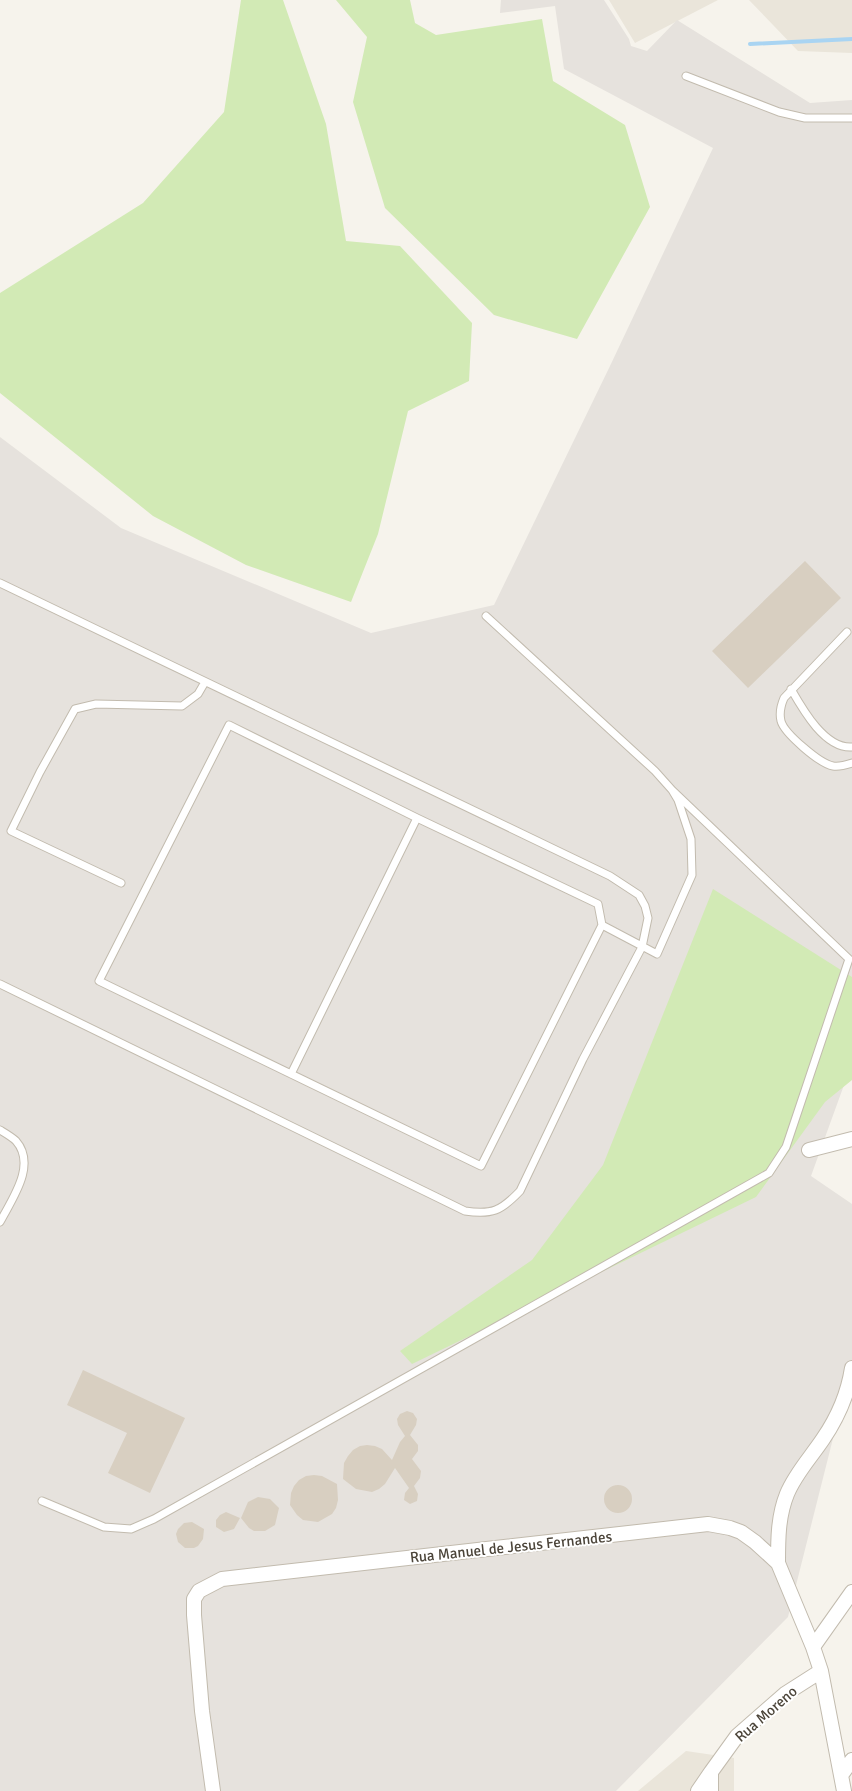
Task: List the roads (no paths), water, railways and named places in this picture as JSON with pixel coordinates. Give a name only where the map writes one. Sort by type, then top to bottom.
[{"type":"street","points":[[809,1150],[852,1139]]},
{"type":"street","points":[[778,1563],[778,1536],[787,1494],[798,1474],[834,1422],[844,1403],[852,1368]]},
{"type":"street","name":"Rua Manuel de Jesus Fernandes","points":[[213,1791],[202,1711],[194,1615],[194,1599],[199,1591],[222,1579],[708,1524],[741,1532],[778,1563],[821,1671],[844,1791]]},
{"type":"street","points":[[813,1647],[852,1592]]},
{"type":"street","name":"Rua Moreno","points":[[698,1791],[737,1736],[785,1694],[821,1671]]},
{"type":"street","points":[[842,1774],[852,1760]]},
{"type":"street","points":[[711,1772],[711,1791]]},
{"type":"lane","points":[[686,76],[779,112],[805,118],[852,118]]},
{"type":"lane","points":[[0,583],[610,876],[639,895],[646,906],[648,918],[642,947],[583,1059],[520,1191],[507,1204],[494,1211],[481,1213],[465,1210],[0,984]]},
{"type":"lane","points":[[42,1501],[104,1527],[131,1529],[154,1519],[769,1174],[786,1148],[849,959],[672,790],[655,771],[486,616]]},
{"type":"lane","points":[[847,632],[784,698],[781,706],[781,723],[786,731],[827,765],[833,767],[852,763]]},
{"type":"lane","points":[[121,883],[11,831],[40,772],[75,709],[96,704],[182,706],[198,694],[205,682]]},
{"type":"lane","points":[[791,689],[805,713],[834,744],[852,747]]},
{"type":"lane","points":[[229,726],[598,904],[602,925],[480,1166],[99,981],[229,726]]},
{"type":"lane","points":[[602,925],[658,954],[692,875],[691,839],[678,800],[672,790]]},
{"type":"lane","points":[[291,1074],[417,818]]},
{"type":"lane","points":[[0,1130],[15,1140],[22,1150],[24,1164],[21,1182],[0,1222]]},
{"type":"waterway","points":[[750,44],[852,39]]}]
